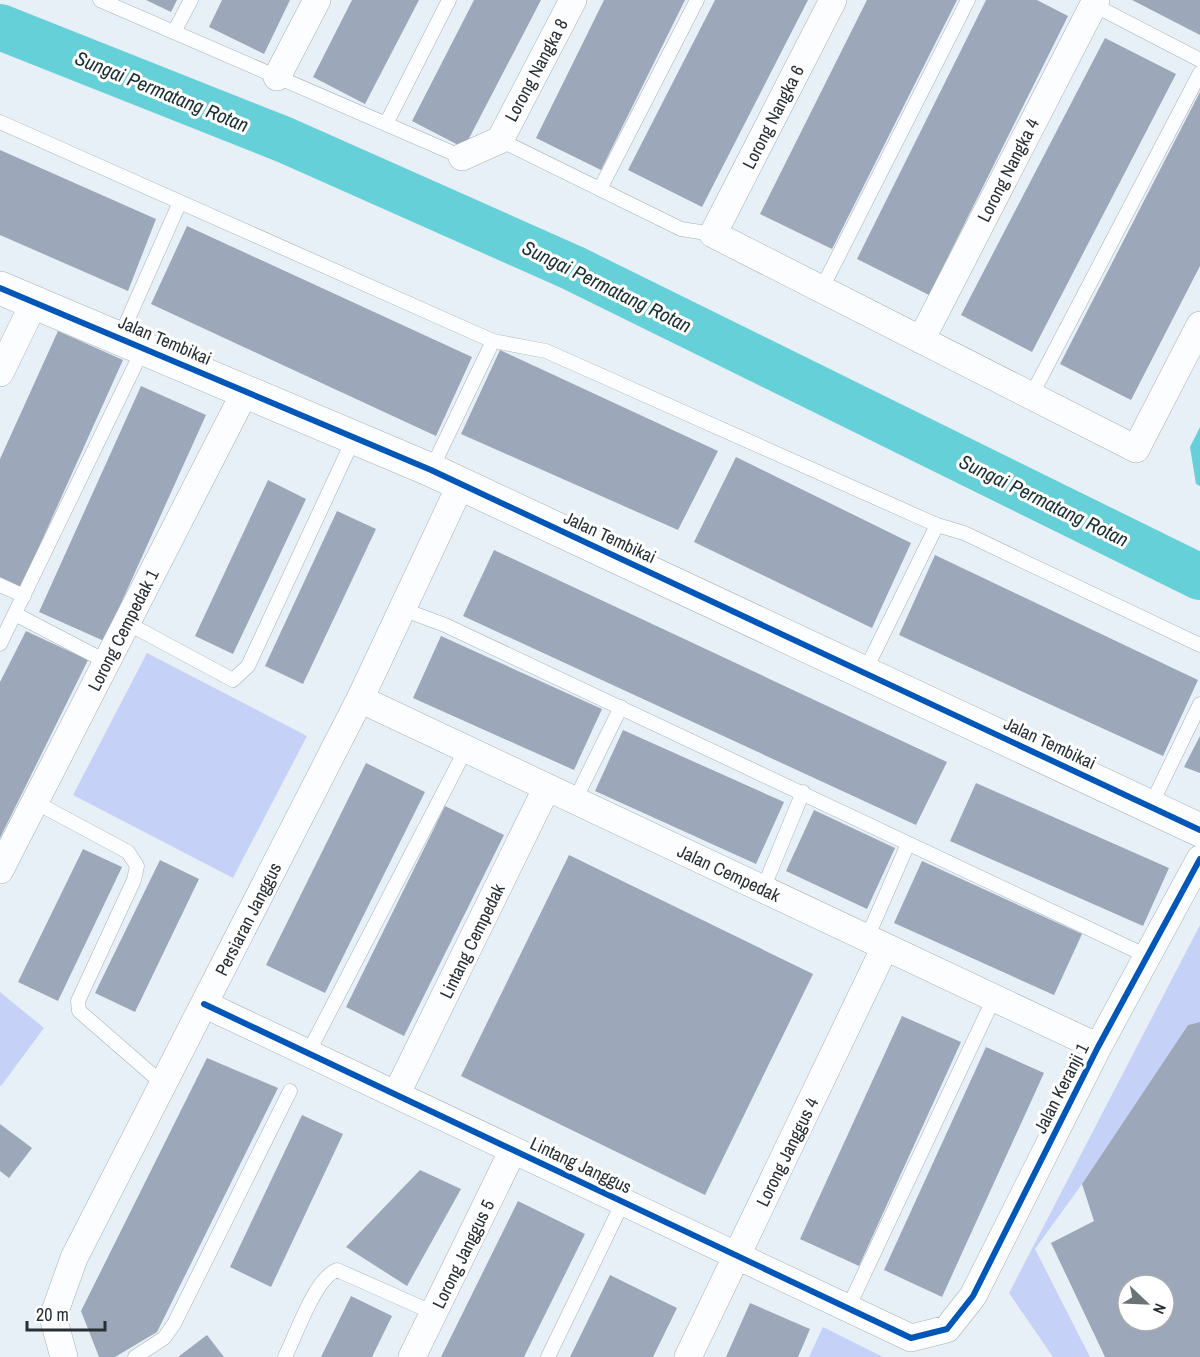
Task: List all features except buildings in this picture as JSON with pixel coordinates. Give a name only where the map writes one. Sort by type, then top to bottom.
[{"type":"street","points":[[277,77],[317,0]]},
{"type":"street","name":"Lorong Nangka 8","points":[[500,140],[573,0]]},
{"type":"street","name":"Lorong Nangka 6","points":[[713,234],[833,0]]},
{"type":"street","name":"Lorong Nangka 4","points":[[921,340],[1091,2]]},
{"type":"street","points":[[462,157],[500,140]]},
{"type":"street","points":[[713,234],[1136,449],[1200,325]]},
{"type":"street","name":"Jalan Tembikai","points":[[0,288],[431,470],[1200,830]]},
{"type":"street","points":[[0,373],[34,301]]},
{"type":"street","name":"Lorong Cempedak 1","points":[[0,870],[246,390]]},
{"type":"street","name":"Persiaran Janggus","points":[[64,1357],[53,1317],[74,1258],[360,699],[461,484]]},
{"type":"street","name":"Jalan Cempedak","points":[[360,699],[1098,1047]]},
{"type":"street","name":"Lintang Cempedak","points":[[396,1095],[547,787]]},
{"type":"street","name":"Jalan Keranji 1","points":[[947,1329],[973,1296],[1098,1047],[1200,859]]},
{"type":"street","name":"Lorong Janggus 4","points":[[688,1357],[737,1256],[876,942]]},
{"type":"street","name":"Lintang Janggus","points":[[204,1004],[911,1338],[947,1329]]},
{"type":"street","name":"Lorong Janggus 5","points":[[412,1357],[513,1150]]},
{"type":"lane","points":[[100,0],[462,157]]},
{"type":"lane","points":[[174,32],[190,0]]},
{"type":"lane","points":[[386,124],[449,0]]},
{"type":"lane","points":[[600,189],[697,0]]},
{"type":"lane","points":[[821,290],[968,0]]},
{"type":"lane","points":[[1091,2],[1200,60]]},
{"type":"lane","points":[[1031,396],[1200,73]]},
{"type":"lane","points":[[0,122],[493,341],[546,351],[937,525],[964,533],[1200,645]]},
{"type":"lane","points":[[500,140],[681,229],[713,234]]},
{"type":"lane","points":[[0,644],[24,596],[132,342],[180,202]]},
{"type":"lane","points":[[431,470],[493,341]]},
{"type":"lane","points":[[127,623],[233,680],[248,666],[355,436]]},
{"type":"lane","points":[[864,673],[937,525]]},
{"type":"lane","points":[[0,585],[24,596]]},
{"type":"lane","points":[[402,609],[445,625],[1147,956]]},
{"type":"lane","points":[[15,614],[107,662]]},
{"type":"lane","points":[[1150,807],[1200,704]]},
{"type":"lane","points":[[574,800],[621,707]]},
{"type":"lane","points":[[308,1053],[466,749]]},
{"type":"lane","points":[[763,888],[803,792]]},
{"type":"lane","points":[[35,802],[128,852],[137,866],[135,880],[78,1001],[79,1011],[164,1084]]},
{"type":"lane","points":[[876,942],[908,844]]},
{"type":"lane","points":[[848,1308],[994,998]]},
{"type":"lane","points":[[135,1357],[164,1338],[174,1324],[290,1091]]},
{"type":"lane","points":[[548,1357],[623,1202]]},
{"type":"lane","points":[[285,1357],[317,1289],[328,1274],[336,1270],[434,1313]]},
{"type":"shaded area","points":[[1200,427],[1200,486],[1196,484],[1190,447]]},
{"type":"shaded area","points":[[147,653],[307,736],[233,878],[73,795]]},
{"type":"shaded area","points":[[1200,925],[1200,1022],[1188,1025],[1082,1184],[1035,1249],[1090,1357],[1053,1357],[1009,1293]]},
{"type":"shaded area","points":[[0,992],[44,1028],[1,1086],[0,1085]]},
{"type":"shaded area","points":[[823,1327],[883,1357],[809,1357]]},
{"type":"waterway","name":"Sungai Permatang Rotan","points":[[0,27],[285,140],[573,268],[1200,577]]},
{"type":"cycle path","points":[[0,288],[431,470],[1200,830]]},
{"type":"cycle path","points":[[204,1004],[911,1338],[947,1329],[973,1296],[1098,1047],[1200,859]]}]
